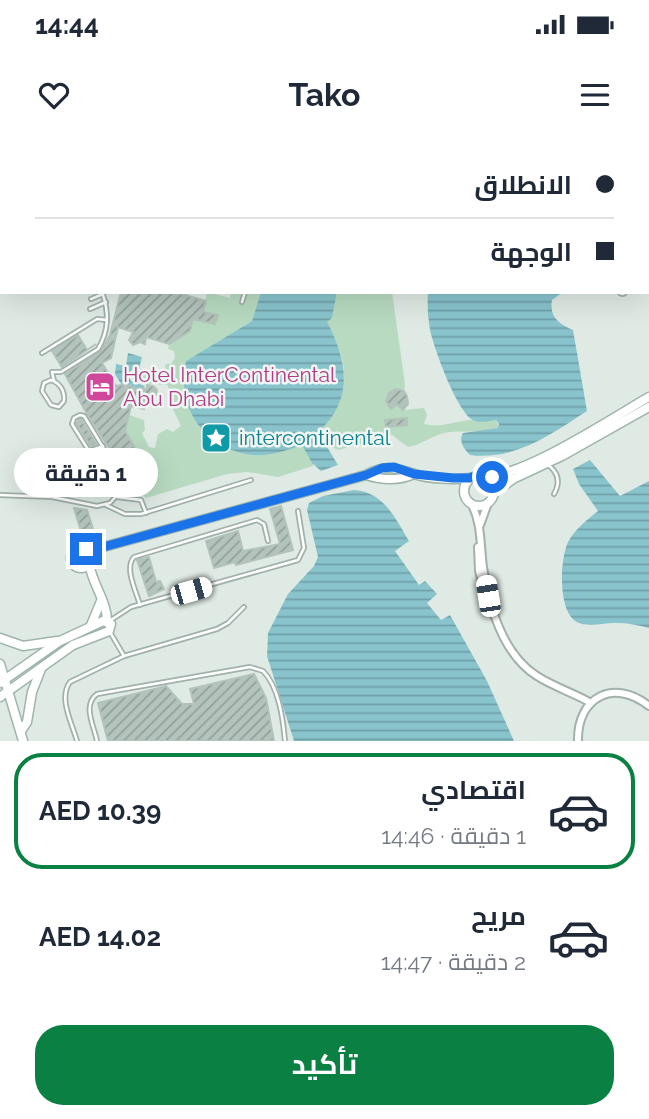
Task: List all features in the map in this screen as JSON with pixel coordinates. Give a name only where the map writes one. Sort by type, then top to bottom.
[{"type":"street","points":[[485,477],[505,475],[519,469],[649,397]]},
{"type":"street","points":[[479,527],[494,493],[513,479],[547,464],[649,407]]},
{"type":"street","points":[[94,583],[72,564],[71,554],[76,548],[107,546],[366,475],[470,478],[477,475],[491,481],[494,493]]},
{"type":"street","points":[[439,477],[464,492],[471,503],[479,527],[478,564],[488,596],[504,636],[523,665],[541,679],[591,703]]},
{"type":"street","points":[[464,492],[465,484],[470,478]]},
{"type":"street","points":[[471,503],[481,506],[488,503]]},
{"type":"street","points":[[78,568],[84,567],[107,546]]},
{"type":"street","points":[[86,549],[90,554],[94,583],[109,624]]},
{"type":"street","points":[[92,625],[102,601]]},
{"type":"street","points":[[2,681],[60,641],[92,625],[109,624]]},
{"type":"street","points":[[0,697],[4,691],[109,624]]},
{"type":"street","points":[[0,638],[23,646],[60,641]]},
{"type":"street","points":[[0,664],[4,691],[23,741]]},
{"type":"street","points":[[20,731],[27,722],[32,692],[41,669]]},
{"type":"street","points":[[578,741],[580,719],[591,703],[602,696],[621,693],[633,696],[649,706]]},
{"type":"lane","points":[[91,299],[101,294]]},
{"type":"lane","points":[[37,386],[51,405],[61,405],[64,395],[54,381],[52,372],[61,372],[98,349],[107,320],[103,294]]},
{"type":"lane","points":[[242,302],[244,294]]},
{"type":"lane","points":[[90,309],[106,302]]},
{"type":"lane","points":[[42,353],[97,319],[107,320]]},
{"type":"lane","points":[[42,391],[46,381],[54,381]]},
{"type":"lane","points":[[103,446],[89,451],[72,424],[74,418],[84,416],[103,446],[120,476],[120,489],[116,497],[106,505]]},
{"type":"lane","points":[[547,464],[557,476],[558,487],[554,494]]},
{"type":"lane","points":[[0,497],[52,497],[92,506],[106,505],[125,514],[146,513],[251,480]]},
{"type":"lane","points":[[116,497],[141,500],[145,504],[146,513]]},
{"type":"lane","points":[[124,656],[109,624],[123,611],[298,560],[304,548],[298,511]]},
{"type":"lane","points":[[140,605],[129,565],[134,557],[257,520],[264,524],[268,541]]},
{"type":"lane","points":[[77,741],[65,699],[68,685],[124,656],[211,632],[228,623],[244,607]]},
{"type":"lane","points":[[97,741],[89,708],[90,701],[97,694],[250,667],[263,671],[271,682],[281,715],[285,741]]},
{"type":"green space","points":[[207,294],[230,298],[231,294],[260,294],[252,321],[186,361],[344,383],[344,366],[340,351],[326,322],[332,318],[337,294],[392,294],[405,384],[404,391],[396,389],[387,395],[386,401],[391,409],[397,404],[403,410],[424,408],[427,415],[424,424],[430,425],[496,420],[499,427],[486,431],[444,433],[408,447],[392,435],[339,450],[326,445],[314,456],[313,466],[278,477],[248,472],[227,474],[146,498],[135,490],[128,477],[147,482],[152,462],[141,459],[125,431],[129,415],[144,420],[145,430],[142,433],[149,447],[155,448],[158,434],[167,429],[173,432],[181,426],[172,407],[168,385],[139,383],[141,373],[163,377],[166,364],[171,364],[175,358],[174,351],[168,349],[169,344],[193,319],[215,324],[217,315],[203,312]]},
{"type":"water","points":[[260,294],[337,294],[332,318],[327,322],[340,351],[344,380],[338,407],[318,432],[338,465],[321,471],[312,463],[302,445],[266,455],[237,452],[208,436],[198,424],[185,395],[186,361],[252,321]]},
{"type":"water","points":[[428,294],[560,294],[552,300],[552,311],[559,322],[573,330],[587,411],[546,437],[517,450],[486,456],[470,455],[461,442],[463,433],[498,428],[499,424],[496,420],[475,421],[461,407],[442,365],[430,330]]},
{"type":"water","points":[[128,353],[142,357],[139,369],[133,368],[128,375],[131,381],[145,386],[141,392],[135,387],[123,387],[115,374],[116,364],[126,366]]},
{"type":"water","points":[[590,460],[620,496],[649,481],[649,628],[621,623],[578,623],[565,605],[562,571],[565,550],[578,528],[598,511],[579,484],[573,469]]},
{"type":"water","points":[[354,490],[381,501],[399,524],[409,541],[395,551],[419,585],[425,581],[437,594],[427,603],[441,620],[450,615],[487,681],[514,741],[294,741],[267,656],[268,633],[288,594],[314,566],[318,557],[307,510],[309,503],[323,496]]},
{"type":"building","name":"Hotel InterContinental Abu Dhabi","points":[[120,294],[182,294],[206,301],[203,312],[218,315],[215,324],[193,319],[190,331],[169,344],[146,337],[145,344],[140,342],[133,345],[129,340],[133,332],[118,327],[111,358],[102,363],[116,386],[131,385],[132,389],[135,387],[136,390],[147,389],[147,385],[157,390],[156,395],[145,402],[144,409],[131,406],[125,431],[141,459],[152,462],[147,482],[128,477],[87,414],[65,374],[101,351],[110,335]]},
{"type":"building","points":[[78,335],[87,350],[96,344],[62,367],[52,351]]},
{"type":"building","points":[[396,389],[404,391],[407,396],[408,404],[403,410],[397,404],[391,409],[386,401],[389,393]]},
{"type":"building","points":[[407,418],[407,425],[386,427],[385,420]]},
{"type":"building","points":[[80,419],[96,444],[91,446],[76,423]]},
{"type":"building","points":[[98,459],[113,486],[100,494],[96,487],[102,483],[91,463]]},
{"type":"building","points":[[281,506],[293,550],[214,568],[206,541],[238,531],[243,551],[280,544],[270,509]]},
{"type":"building","points":[[74,508],[87,510],[95,535],[83,538]]},
{"type":"building","points":[[149,557],[156,582],[160,581],[164,589],[149,596],[137,560]]},
{"type":"building","points":[[254,674],[266,698],[274,741],[108,741],[98,703],[166,686],[182,704],[194,704],[190,689]]},
{"type":"place","name":"Hotel InterContinental Abu Dhabi","points":[[100,387]]},
{"type":"place","name":"intercontinental","points":[[216,438]]},
{"type":"route","points":[[86,549],[107,546],[366,475],[382,468],[394,467],[414,474],[464,479],[477,475],[492,477]]}]
